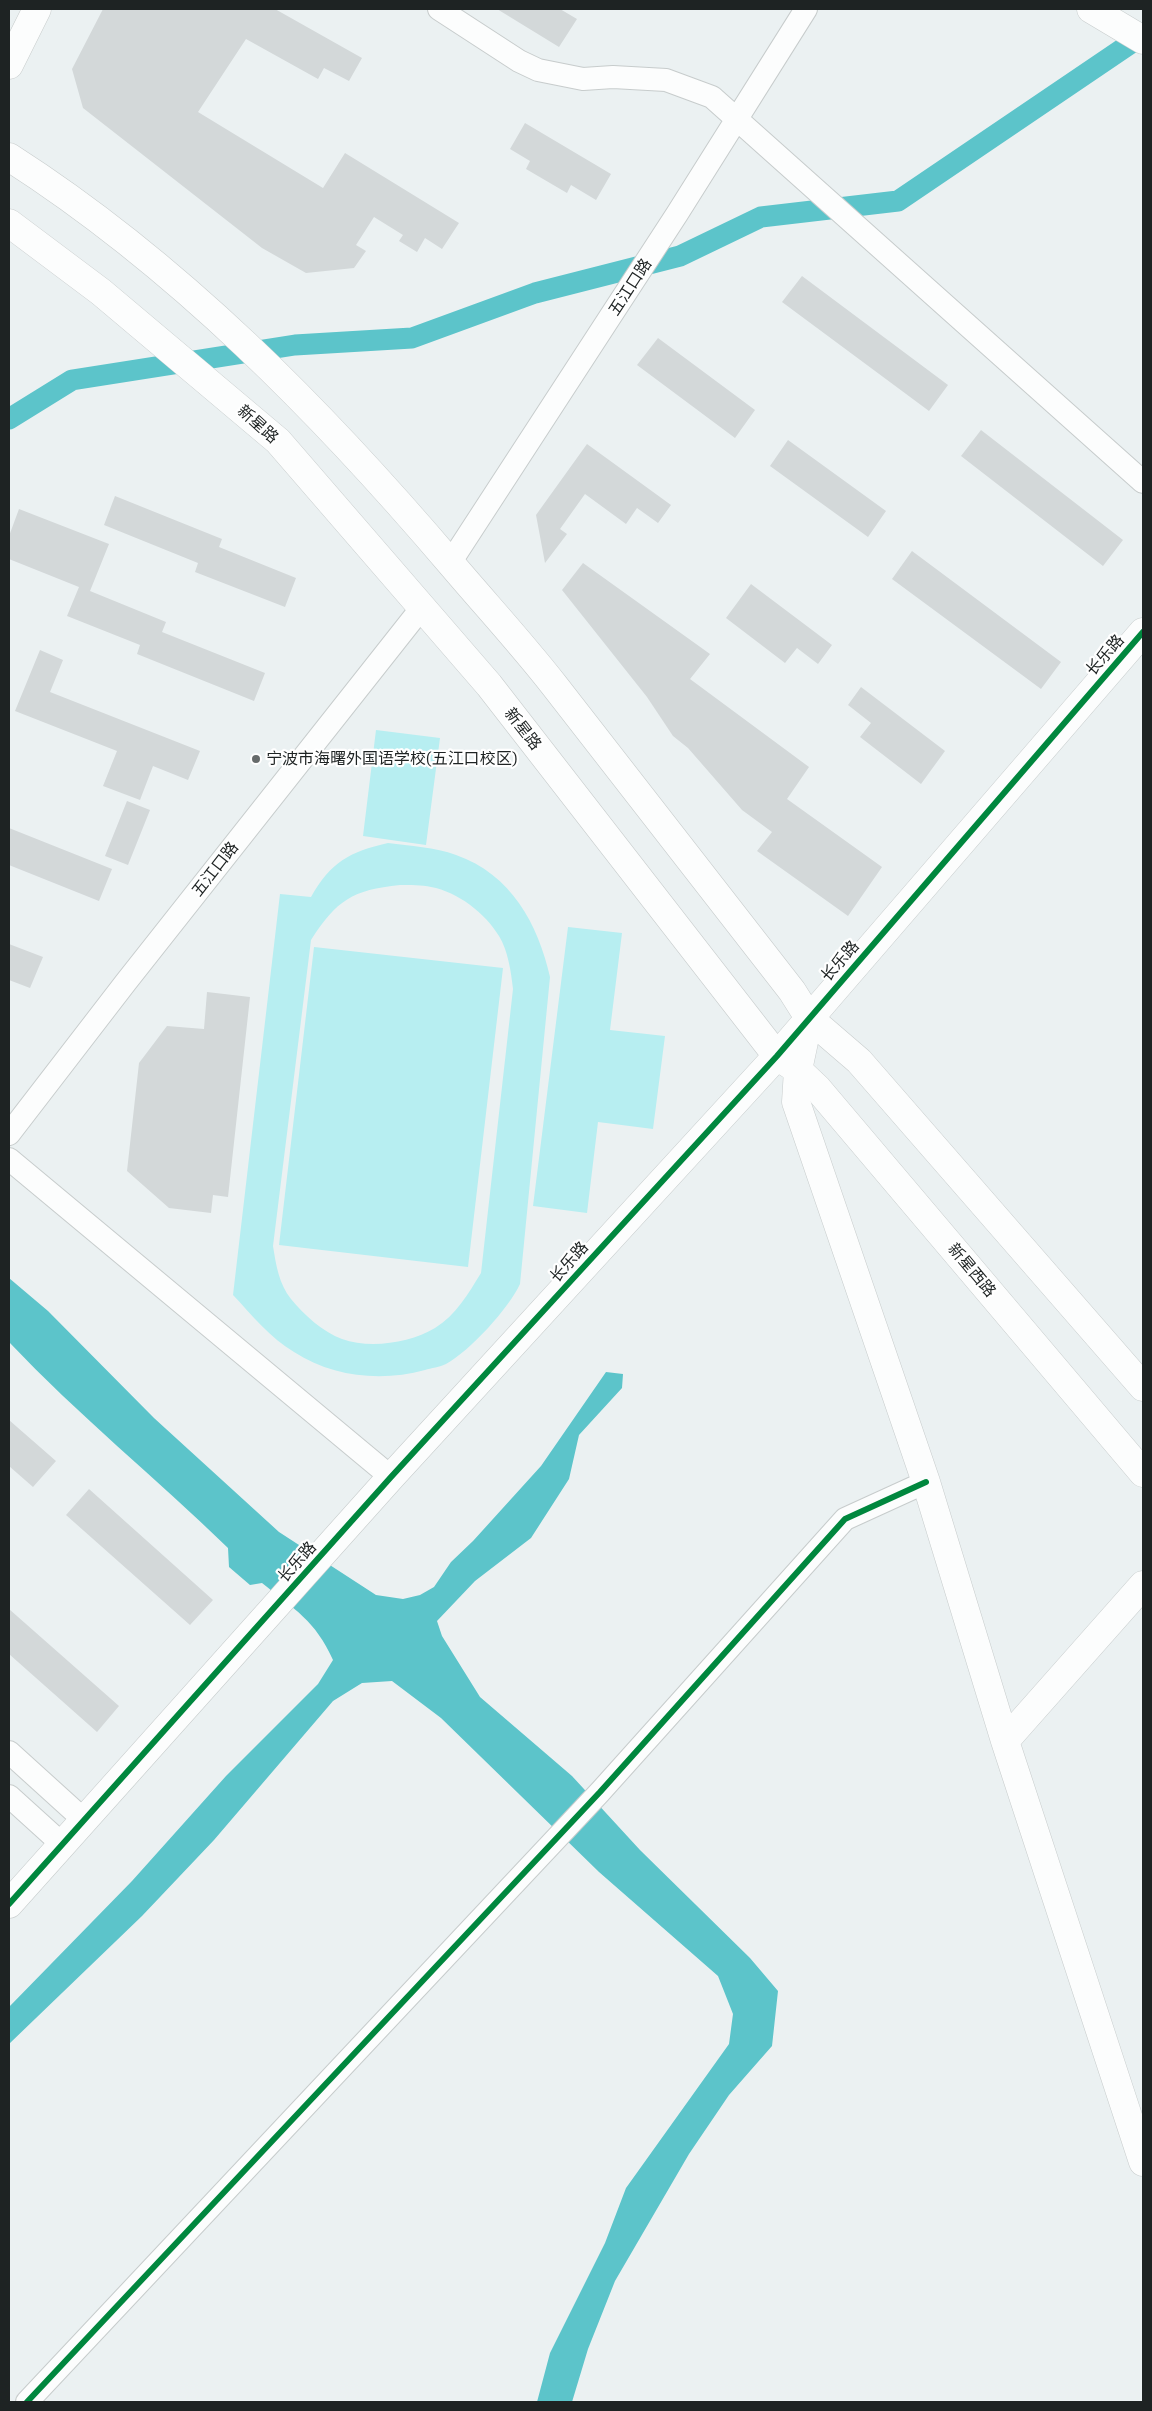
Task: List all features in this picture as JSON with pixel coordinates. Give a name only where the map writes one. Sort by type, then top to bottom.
[{"type":"main road","points":[[9,65],[37,9]]},
{"type":"main road","points":[[1096,11],[1143,40]]},
{"type":"main road","points":[[9,157],[65,193],[214,315],[292,389],[421,527],[553,684],[792,991],[810,1018],[859,1061],[1143,1387]]},
{"type":"main road","name":"新星路","points":[[9,223],[101,292],[278,441],[423,606],[489,685],[788,1063]]},
{"type":"main road","name":"长乐路","points":[[9,1904],[391,1477],[788,1063],[810,1018],[1143,632]]},
{"type":"main road","points":[[788,1063],[796,1102],[926,1482],[1005,1741],[1143,2162]]},
{"type":"main road","name":"新星西路","points":[[788,1063],[818,1089],[1143,1473]]},
{"type":"main road","points":[[1005,1741],[1143,1585]]},
{"type":"street","points":[[438,9],[520,61],[538,70],[583,79],[613,77],[666,80],[712,97],[1143,482]]},
{"type":"street","name":"五江口路","points":[[450,563],[677,214],[735,119],[806,9]]},
{"type":"street","name":"五江口路","points":[[9,1134],[126,982],[423,606]]},
{"type":"street","points":[[9,1159],[391,1477]]},
{"type":"street","points":[[27,2402],[600,1792],[845,1519],[926,1482]]},
{"type":"street","points":[[9,1752],[84,1820]]},
{"type":"street","points":[[9,1796],[62,1844]]},
{"type":"shaded area","points":[[376,730],[440,738],[426,845],[363,836]]},
{"type":"shaded area","points":[[388,843],[440,850],[475,864],[492,875],[507,888],[529,920],[545,957],[550,977],[520,1284],[507,1305],[488,1328],[456,1358],[438,1367],[391,1376],[358,1375],[341,1372],[309,1360],[285,1346],[269,1333],[233,1295],[280,894],[311,897],[326,875],[342,860],[374,846]],"holes":[[[400,885],[424,886],[441,890],[461,899],[486,919],[499,936],[505,948],[513,989],[481,1273],[455,1310],[435,1328],[402,1341],[365,1344],[335,1336],[314,1322],[296,1305],[281,1281],[273,1246],[311,940],[329,915],[347,899],[370,890]]]},
{"type":"shaded area","points":[[568,927],[622,933],[610,1030],[665,1036],[653,1129],[598,1122],[587,1213],[533,1206]]},
{"type":"shaded area","points":[[314,947],[503,968],[468,1267],[279,1245]]},
{"type":"water","points":[[9,1278],[48,1311],[154,1418],[279,1532],[376,1595],[403,1599],[420,1595],[434,1587],[451,1562],[473,1541],[541,1466],[606,1372],[623,1374],[622,1388],[579,1435],[569,1479],[531,1538],[475,1581],[437,1621],[442,1636],[480,1697],[572,1776],[640,1850],[750,1958],[778,1991],[772,2046],[729,2095],[689,2154],[615,2281],[588,2349],[572,2402],[537,2402],[550,2353],[605,2243],[626,2188],[729,2044],[733,2014],[718,1976],[599,1872],[441,1718],[392,1681],[362,1683],[333,1701],[214,1840],[142,1916],[9,2044],[9,2007],[132,1881],[226,1776],[318,1684],[333,1660],[319,1635],[303,1617],[262,1583],[250,1585],[229,1567],[228,1548],[62,1395],[9,1342]]},
{"type":"building","points":[[103,9],[275,9],[362,58],[349,81],[324,68],[318,79],[246,39],[198,112],[323,188],[345,153],[459,223],[442,249],[425,238],[417,252],[399,241],[403,235],[374,217],[356,245],[366,251],[354,268],[306,273],[262,248],[83,108],[72,69]]},
{"type":"building","points":[[497,9],[560,9],[577,19],[559,47]]},
{"type":"building","points":[[525,123],[611,174],[596,200],[571,185],[567,193],[526,169],[530,161],[510,149]]},
{"type":"building","points":[[802,276],[948,385],[929,411],[782,302]]},
{"type":"building","points":[[658,338],[755,410],[735,438],[637,365]]},
{"type":"building","points":[[981,430],[1123,540],[1103,566],[961,456]]},
{"type":"building","points":[[788,440],[886,511],[868,537],[770,466]]},
{"type":"building","points":[[587,444],[671,505],[658,523],[637,508],[626,524],[585,494],[560,529],[567,534],[545,563],[536,515]]},
{"type":"building","points":[[115,496],[222,539],[219,547],[296,578],[285,607],[195,572],[198,563],[104,525]]},
{"type":"building","points":[[19,509],[109,544],[90,591],[166,622],[162,632],[265,673],[254,701],[137,654],[140,645],[67,616],[79,587],[9,559],[9,536]]},
{"type":"building","points":[[912,551],[1061,662],[1041,689],[892,579]]},
{"type":"building","points":[[583,563],[710,654],[690,679],[809,767],[787,799],[882,867],[848,916],[757,851],[772,832],[742,810],[688,748],[673,736],[647,697],[562,590]]},
{"type":"building","points":[[751,584],[832,645],[818,664],[797,648],[785,663],[726,618]]},
{"type":"building","points":[[40,650],[63,660],[50,692],[200,751],[188,780],[153,766],[140,800],[103,786],[117,751],[15,711]]},
{"type":"building","points":[[861,687],[945,751],[921,784],[860,737],[871,723],[848,705]]},
{"type":"building","points":[[127,801],[150,810],[128,865],[105,856]]},
{"type":"building","points":[[9,828],[112,869],[99,901],[9,865]]},
{"type":"building","points":[[9,944],[43,957],[30,988],[9,980]]},
{"type":"building","points":[[207,992],[250,997],[228,1197],[213,1195],[211,1213],[169,1208],[127,1171],[139,1063],[167,1026],[204,1029]]},
{"type":"building","points":[[9,1420],[56,1461],[33,1487],[9,1466]]},
{"type":"building","points":[[89,1489],[213,1600],[190,1625],[66,1515]]},
{"type":"building","points":[[9,1609],[119,1706],[97,1732],[9,1654]]},
{"type":"waterway","points":[[9,419],[72,380],[295,345],[412,338],[535,293],[680,256],[761,217],[898,201],[1143,35]]},
{"type":"cycle path","points":[[9,1904],[391,1477],[777,1056],[1143,632]]},
{"type":"cycle path","points":[[27,2402],[600,1792],[845,1519],[926,1482]]},
{"type":"place","name":"宁波市海曙外国语学校(五江口校区)","points":[[256,759]]}]
